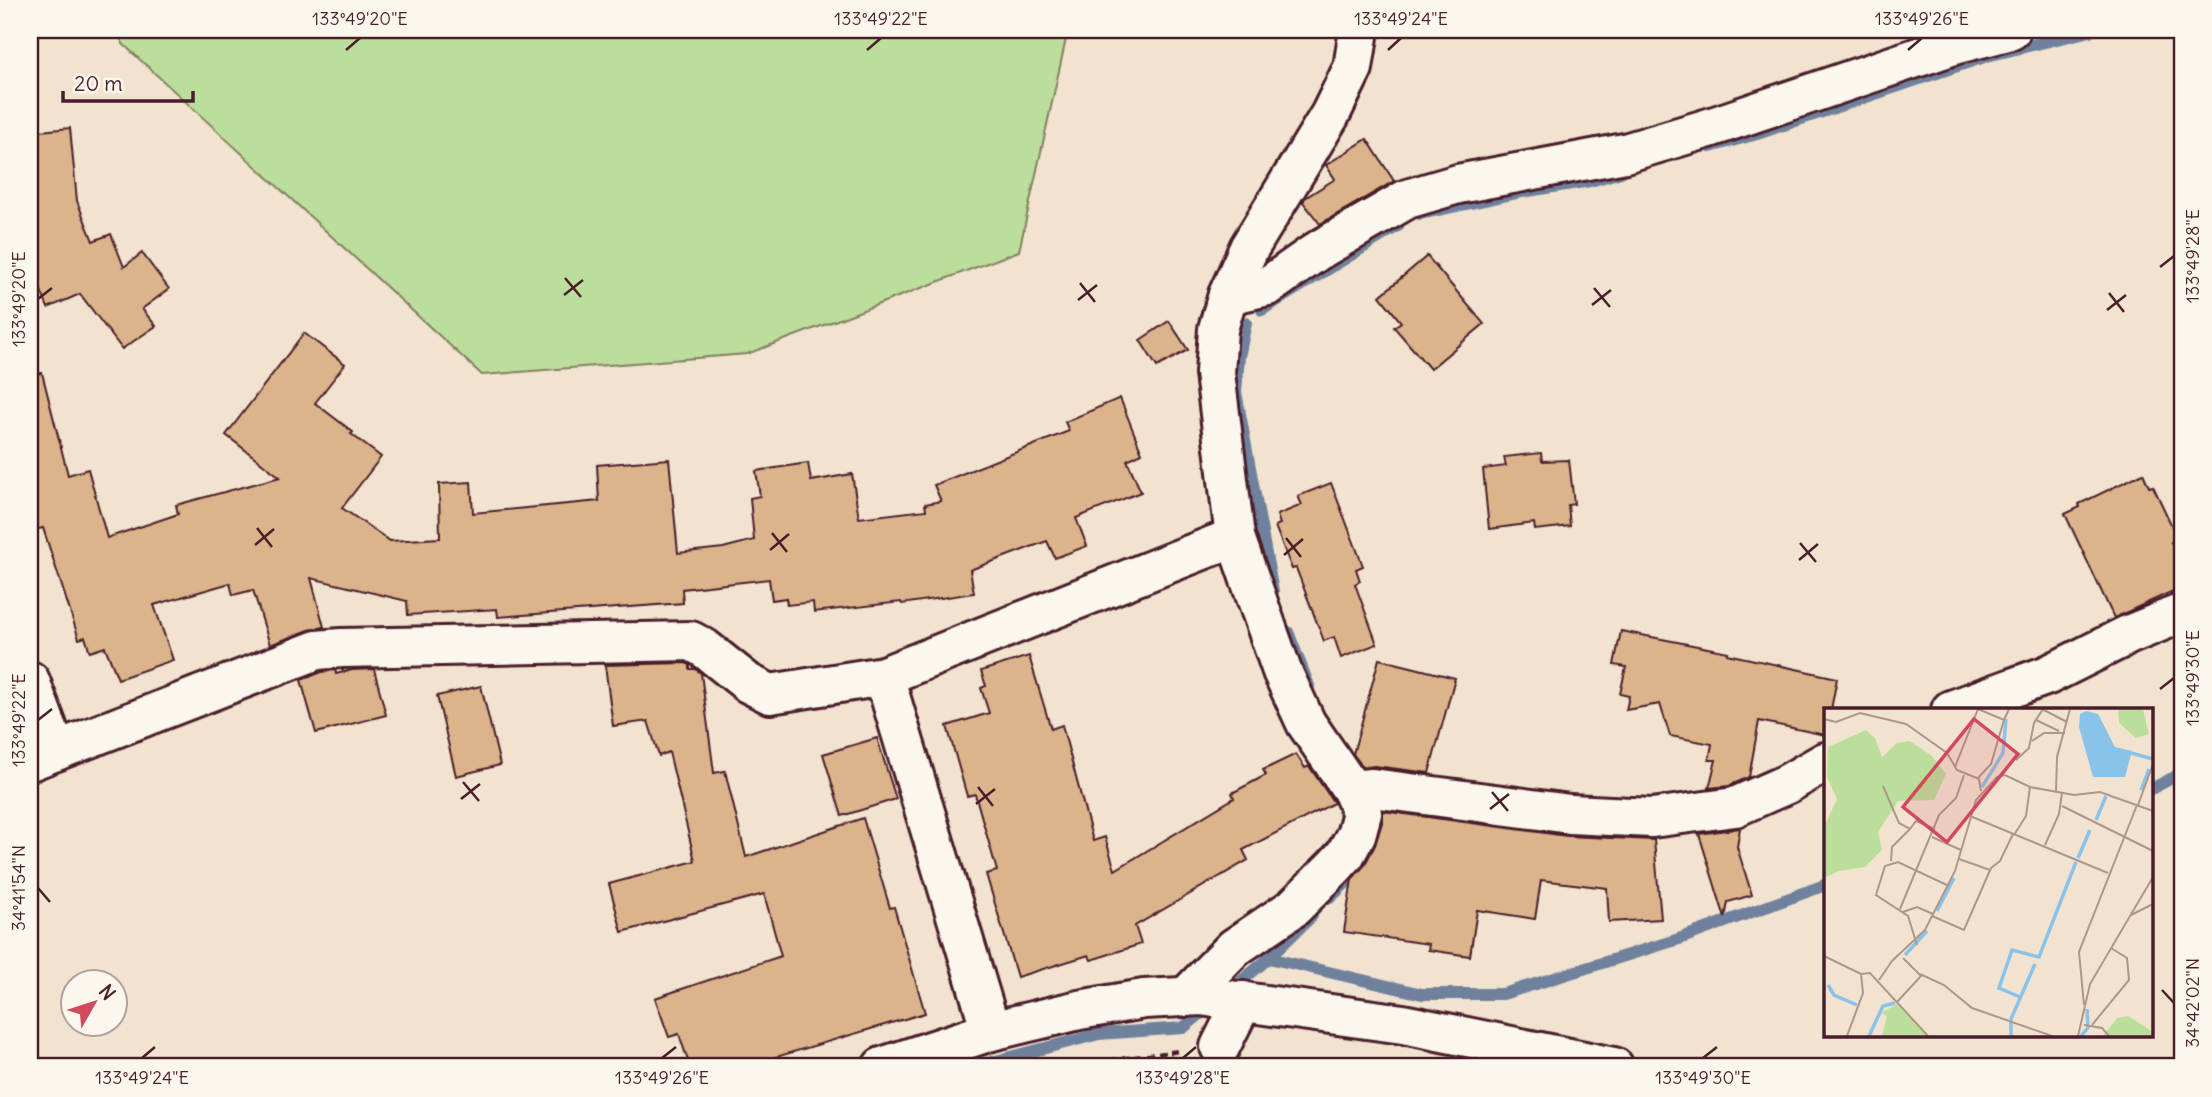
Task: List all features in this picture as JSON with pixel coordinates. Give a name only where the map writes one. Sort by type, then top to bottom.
[{"type":"street","points":[[1220,1047],[1217,998],[1234,948],[1293,908],[1345,855],[1356,835],[1362,813],[1361,789],[1306,723],[1282,671],[1235,537],[1215,373],[1218,329],[1228,295],[1249,248],[1330,116],[1353,68],[1359,30]]},
{"type":"street","points":[[1228,295],[1268,286],[1319,250],[1407,199],[1458,184],[1625,153],[1709,128],[1957,44],[2011,30]]},
{"type":"street","points":[[30,681],[43,756],[317,650],[691,641],[748,683],[770,694],[884,676],[1235,537]]},
{"type":"street","points":[[1957,708],[2048,675],[2128,635],[2182,613]]},
{"type":"street","points":[[884,676],[991,1031]]},
{"type":"street","points":[[1361,789],[1570,814],[1652,818],[1735,807],[1787,784],[1824,763]]},
{"type":"street","points":[[882,1067],[991,1031],[1079,1010],[1144,999],[1217,998],[1403,1024],[1614,1067]]},
{"type":"green space","points":[[116,30],[1068,30],[1019,251],[747,354],[482,375],[123,44]]},
{"type":"building","points":[[70,128],[77,201],[93,241],[111,234],[124,267],[142,253],[169,289],[142,309],[156,326],[122,349],[80,294],[48,308],[30,264],[30,132]]},
{"type":"building","points":[[1367,139],[1394,181],[1320,224],[1303,202],[1305,198],[1335,179],[1326,165]]},
{"type":"building","points":[[1427,256],[1484,324],[1430,369],[1394,327],[1401,322],[1380,296]]},
{"type":"building","points":[[1169,321],[1188,350],[1157,367],[1140,340]]},
{"type":"building","points":[[304,333],[345,364],[315,403],[381,457],[342,508],[390,541],[440,538],[439,484],[471,482],[473,513],[599,501],[597,465],[669,459],[678,553],[723,548],[754,540],[750,498],[760,496],[756,471],[808,463],[811,481],[852,474],[859,518],[926,510],[925,504],[941,501],[934,485],[1069,431],[1065,422],[1120,398],[1142,453],[1127,460],[1141,492],[1076,518],[1087,546],[1055,558],[1047,541],[970,570],[974,593],[902,604],[814,612],[813,602],[787,605],[786,598],[772,600],[769,579],[682,589],[683,603],[498,617],[497,609],[408,615],[407,601],[311,578],[324,627],[270,645],[253,590],[233,595],[230,583],[154,605],[173,660],[118,679],[105,647],[90,652],[85,637],[79,639],[43,528],[30,531],[30,375],[42,373],[68,475],[88,469],[107,538],[178,514],[176,505],[280,477],[226,435]]},
{"type":"building","points":[[1541,453],[1542,461],[1569,460],[1574,504],[1568,505],[1570,526],[1535,530],[1534,523],[1489,529],[1483,469],[1506,466],[1504,457]]},
{"type":"building","points":[[2143,473],[2149,487],[2153,486],[2178,539],[2171,542],[2182,566],[2182,587],[2114,618],[2065,514],[2080,507],[2079,504]]},
{"type":"building","points":[[1331,483],[1363,566],[1356,569],[1360,581],[1355,584],[1377,644],[1341,658],[1334,637],[1324,641],[1296,568],[1292,569],[1275,526],[1280,524],[1277,515],[1302,505],[1298,496]]},
{"type":"building","points":[[1621,631],[1728,652],[1727,654],[1837,678],[1831,708],[1824,708],[1824,735],[1759,721],[1749,777],[1729,786],[1709,788],[1716,760],[1709,760],[1712,744],[1670,736],[1660,704],[1626,710],[1629,696],[1620,694],[1626,667],[1614,665]]},
{"type":"building","points":[[1029,656],[1051,729],[1062,725],[1093,841],[1105,837],[1115,870],[1234,798],[1232,793],[1266,775],[1263,770],[1296,754],[1305,768],[1309,766],[1334,803],[1243,850],[1248,860],[1135,926],[1141,944],[1091,960],[1089,955],[1017,977],[986,874],[997,871],[975,794],[967,796],[947,726],[989,713],[981,688],[986,686],[981,671]]},
{"type":"building","points":[[1379,659],[1455,678],[1429,773],[1363,767],[1353,754]]},
{"type":"building","points":[[605,665],[690,665],[690,669],[701,673],[714,773],[725,771],[746,857],[863,818],[890,908],[894,907],[925,1013],[742,1067],[690,1067],[679,1034],[669,1037],[655,998],[781,956],[764,894],[622,932],[609,884],[695,861],[669,752],[659,756],[648,721],[613,726]]},
{"type":"building","points":[[374,669],[386,715],[316,733],[301,680],[335,670],[336,674]]},
{"type":"building","points":[[481,686],[500,765],[456,776],[437,696]]},
{"type":"building","points":[[877,738],[896,799],[842,816],[823,754]]},
{"type":"building","points":[[1383,811],[1567,836],[1654,840],[1661,919],[1609,922],[1607,888],[1541,880],[1535,919],[1477,910],[1470,956],[1428,950],[1429,944],[1344,932],[1352,879],[1364,866],[1375,845]]},
{"type":"building","points":[[1740,828],[1737,847],[1752,895],[1728,902],[1725,918],[1699,834]]},
{"type":"waterway","points":[[1710,147],[1757,134],[1987,56],[2094,30]]},
{"type":"waterway","points":[[1420,214],[1522,192],[1590,181],[1621,172]]},
{"type":"waterway","points":[[1262,310],[1398,226]]},
{"type":"waterway","points":[[1246,323],[1236,392],[1273,592]]},
{"type":"waterway","points":[[1288,632],[1309,686]]},
{"type":"waterway","points":[[2152,788],[2182,773]]},
{"type":"waterway","points":[[1330,898],[1349,880],[1356,866]]},
{"type":"waterway","points":[[1227,993],[1269,958],[1422,994],[1503,994],[1679,939],[1824,885]]},
{"type":"waterway","points":[[1269,958],[1312,916]]},
{"type":"waterway","points":[[973,1067],[1099,1034],[1183,1028],[1210,1006]]}]
